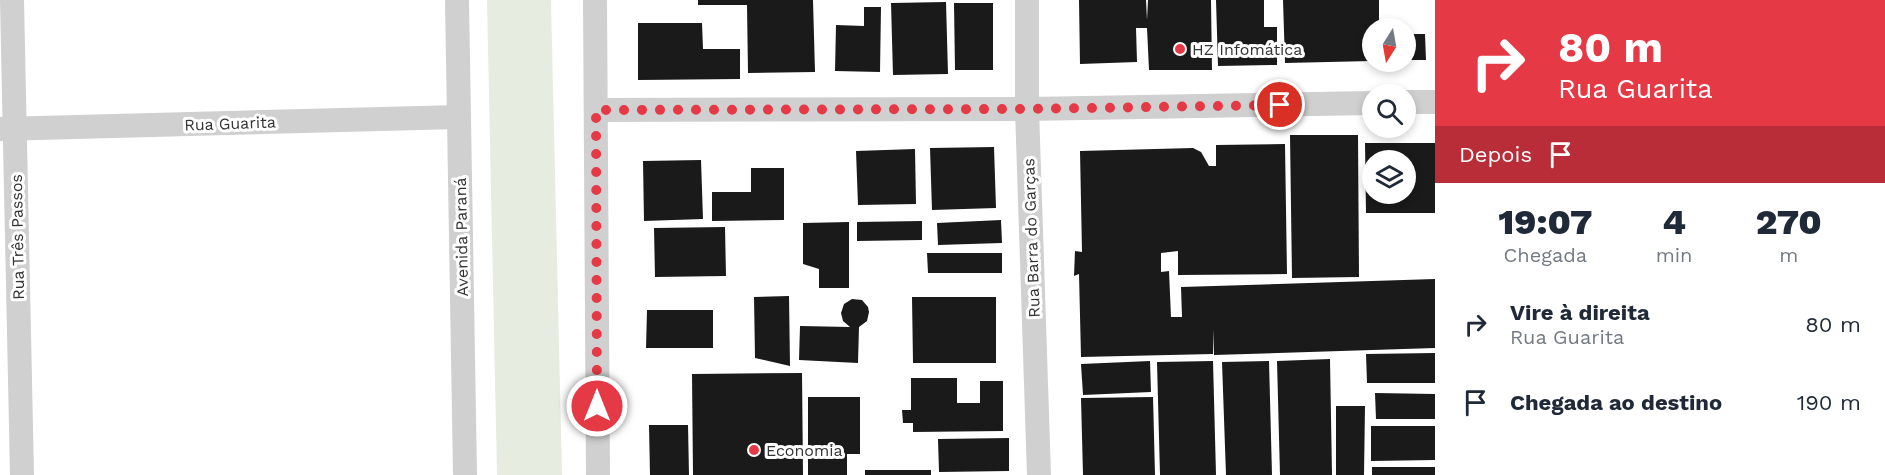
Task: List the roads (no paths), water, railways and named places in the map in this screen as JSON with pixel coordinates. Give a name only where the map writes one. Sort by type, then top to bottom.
[{"type":"street","name":"Rua Três Passos","points":[[12,0],[7,129],[21,475]]},
{"type":"street","name":"Avenida Paraná","points":[[457,0],[465,475]]},
{"type":"street","points":[[595,0],[598,475]]},
{"type":"street","name":"Rua Barra do Garças","points":[[1027,0],[1027,109],[1039,475]]},
{"type":"street","points":[[1416,102],[1435,102]]},
{"type":"street","points":[[596,110],[1027,109],[1362,103]]},
{"type":"street","name":"Rua Guarita","points":[[7,129],[459,117]]},
{"type":"place","name":"HZ Infomática","points":[[1180,49]]},
{"type":"place","name":"Economia","points":[[754,450]]}]
